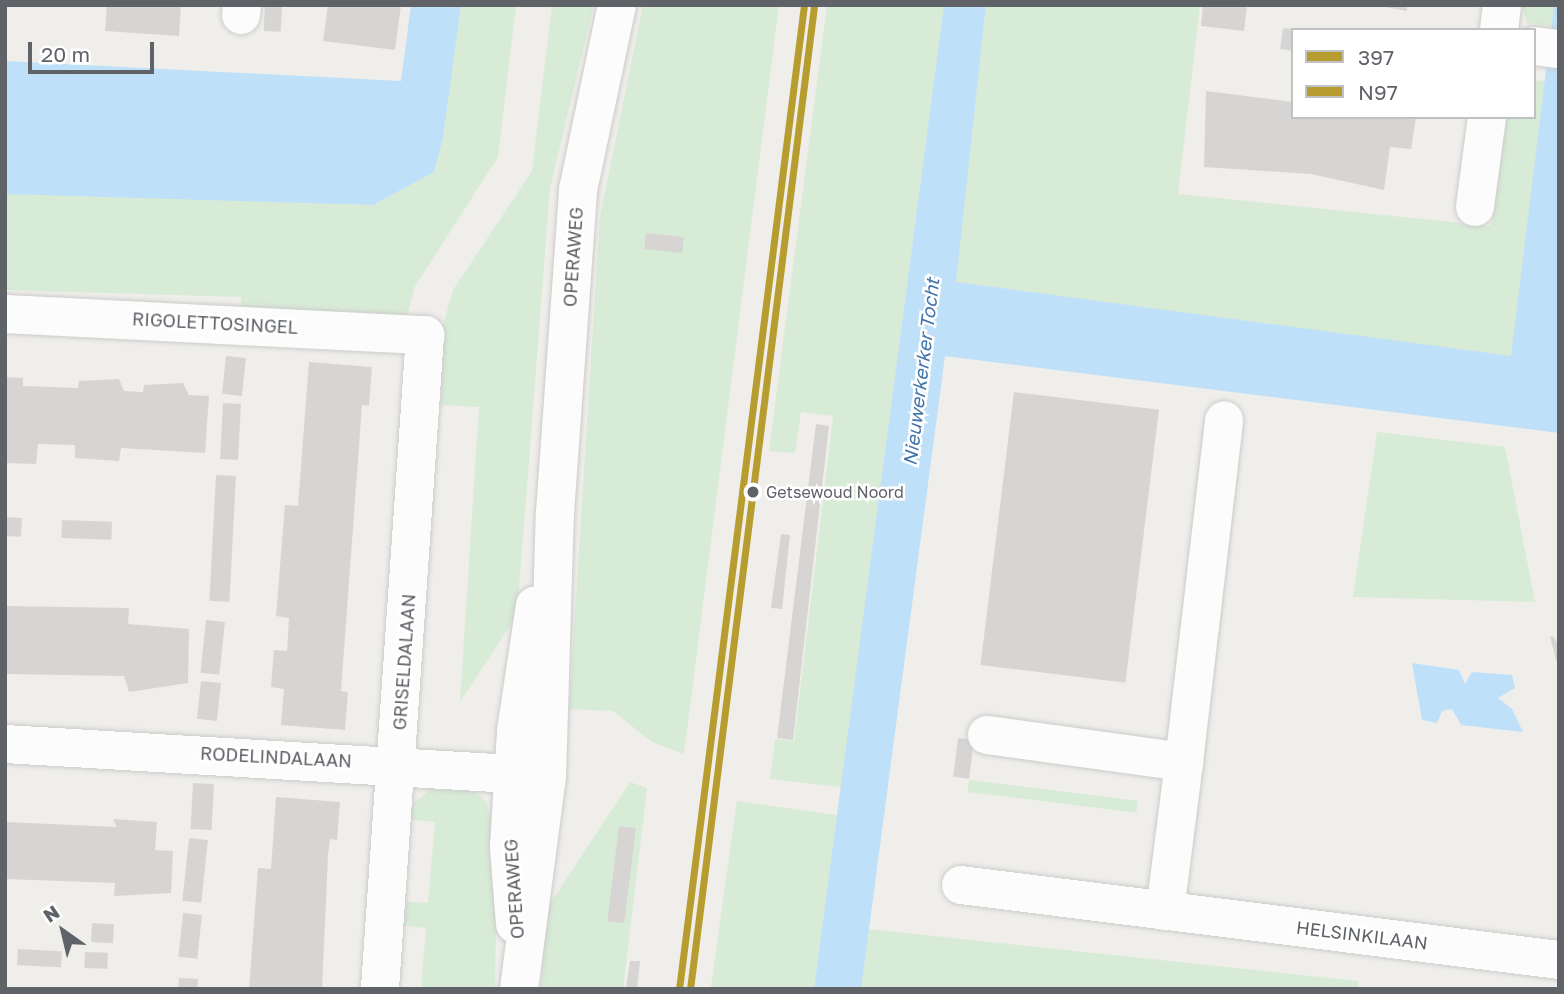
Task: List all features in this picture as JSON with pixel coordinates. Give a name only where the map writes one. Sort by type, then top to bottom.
[{"type":"street","name":"OPERAWEG","points":[[519,982],[531,775],[555,513],[578,190],[617,5]]},
{"type":"street","points":[[1499,28],[1502,5]]},
{"type":"street","points":[[1475,207],[1487,119]]},
{"type":"street","name":"RIGOLETTOSINGEL","points":[[5,314],[425,335]]},
{"type":"street","name":"GRISELDALAAN","points":[[380,989],[425,335]]},
{"type":"street","points":[[1166,911],[1224,420]]},
{"type":"street","points":[[988,735],[1184,762]]},
{"type":"street","name":"RODELINDALAAN","points":[[5,744],[397,763],[531,775]]},
{"type":"street","name":"HELSINKILAAN","points":[[961,885],[1559,960]]},
{"type":"green space","points":[[461,5],[516,5],[498,157],[414,288],[406,322],[241,312],[241,297],[5,290],[5,192],[373,205],[434,172]]},
{"type":"green space","points":[[552,5],[594,5],[550,188],[517,615],[460,702],[479,407],[441,405],[443,326],[453,290],[532,171]]},
{"type":"green space","points":[[643,5],[779,5],[684,754],[652,742],[613,711],[569,709],[600,216]]},
{"type":"green space","points":[[827,5],[944,5],[841,787],[770,779],[775,739],[794,741],[833,416],[801,412],[795,453],[769,451]]},
{"type":"green space","points":[[986,5],[1200,5],[1178,194],[1491,226],[1506,119],[1536,119],[1536,80],[1559,83],[1512,357],[955,282]]},
{"type":"green space","points":[[1521,5],[1554,5],[1551,26],[1527,23]]},
{"type":"green space","points":[[1377,432],[1505,447],[1535,602],[1353,597]]},
{"type":"green space","points":[[969,780],[1138,801],[1136,813],[968,792]]},
{"type":"green space","points":[[630,782],[647,788],[623,989],[541,989],[546,910]]},
{"type":"green space","points":[[435,785],[471,790],[486,801],[497,839],[495,989],[421,989],[426,928],[397,925],[399,901],[428,903],[435,822],[405,819],[406,810]]},
{"type":"green space","points":[[737,801],[838,815],[814,989],[711,988]]},
{"type":"green space","points":[[868,929],[1358,981],[1357,989],[861,989]]},
{"type":"water","points":[[411,5],[461,5],[443,137],[434,172],[373,205],[5,194],[5,61],[401,81]]},
{"type":"water","name":"Nieuwerkerker Tocht","points":[[944,5],[986,5],[956,282],[1511,356],[1554,5],[1559,5],[1559,433],[945,356],[861,989],[814,989]]},
{"type":"water","points":[[1412,663],[1459,670],[1465,684],[1472,672],[1512,675],[1515,688],[1498,698],[1512,709],[1523,732],[1461,725],[1452,709],[1442,711],[1437,723],[1422,720]]},
{"type":"building","points":[[107,5],[181,5],[179,36],[105,31]]},
{"type":"building","points":[[265,5],[282,6],[281,32],[264,31]]},
{"type":"building","points":[[328,5],[401,5],[395,50],[323,41]]},
{"type":"building","points":[[1203,5],[1247,5],[1244,31],[1201,26]]},
{"type":"building","points":[[1374,5],[1407,5],[1407,11]]},
{"type":"building","points":[[1283,28],[1291,29],[1291,51],[1280,49]]},
{"type":"building","points":[[1206,91],[1291,102],[1291,119],[1416,119],[1411,149],[1390,147],[1384,190],[1311,174],[1204,167]]},
{"type":"building","points":[[646,233],[684,237],[682,253],[644,249]]},
{"type":"building","points":[[226,356],[246,358],[242,396],[222,394]]},
{"type":"building","points":[[309,362],[372,367],[369,406],[362,405],[341,691],[348,692],[345,730],[281,725],[284,689],[271,687],[274,650],[287,651],[289,618],[276,616],[285,505],[298,506]]},
{"type":"building","points":[[5,377],[23,378],[23,386],[78,388],[79,381],[119,379],[124,391],[143,392],[144,385],[183,383],[189,395],[209,396],[205,453],[121,448],[119,461],[75,458],[75,445],[38,444],[36,464],[5,463]]},
{"type":"building","points":[[1014,392],[1159,410],[1125,683],[980,665]]},
{"type":"building","points":[[223,403],[241,404],[238,460],[220,459]]},
{"type":"building","points":[[816,424],[829,426],[793,740],[777,738]]},
{"type":"building","points":[[216,475],[236,476],[229,602],[209,601]]},
{"type":"building","points":[[5,517],[22,518],[21,537],[5,536]]},
{"type":"building","points":[[62,520],[112,522],[111,540],[61,538]]},
{"type":"building","points":[[781,534],[790,535],[782,609],[771,608]]},
{"type":"building","points":[[5,606],[129,608],[128,624],[189,629],[188,683],[129,692],[124,676],[5,674]]},
{"type":"building","points":[[206,620],[225,622],[219,675],[200,673]]},
{"type":"building","points":[[1553,636],[1559,646],[1559,671],[1550,637]]},
{"type":"building","points":[[201,681],[221,683],[217,721],[197,719]]},
{"type":"building","points":[[958,738],[974,740],[969,779],[953,777]]},
{"type":"building","points":[[193,783],[214,784],[212,830],[191,829]]},
{"type":"building","points":[[276,797],[340,802],[337,840],[330,839],[328,855],[322,989],[249,989],[258,868],[271,869]]},
{"type":"building","points":[[113,819],[157,822],[155,850],[173,851],[171,893],[114,896],[115,883],[5,879],[5,822],[117,827]]},
{"type":"building","points":[[619,826],[636,828],[624,923],[607,921]]},
{"type":"building","points":[[189,838],[208,840],[201,903],[182,901]]},
{"type":"building","points":[[183,913],[202,915],[197,959],[178,957]]},
{"type":"building","points":[[92,923],[114,924],[113,943],[91,942]]},
{"type":"building","points":[[18,949],[62,951],[61,967],[17,965]]},
{"type":"building","points":[[85,952],[108,953],[107,969],[84,968]]},
{"type":"building","points":[[630,961],[640,961],[637,989],[626,989]]},
{"type":"building","points":[[179,978],[198,979],[197,989],[178,989]]},
{"type":"transit line","name":"397","points":[[679,989],[804,5]]},
{"type":"transit line","name":"N97","points":[[690,989],[814,6]]},
{"type":"place","name":"Getsewoud Noord","points":[[753,492]]}]
